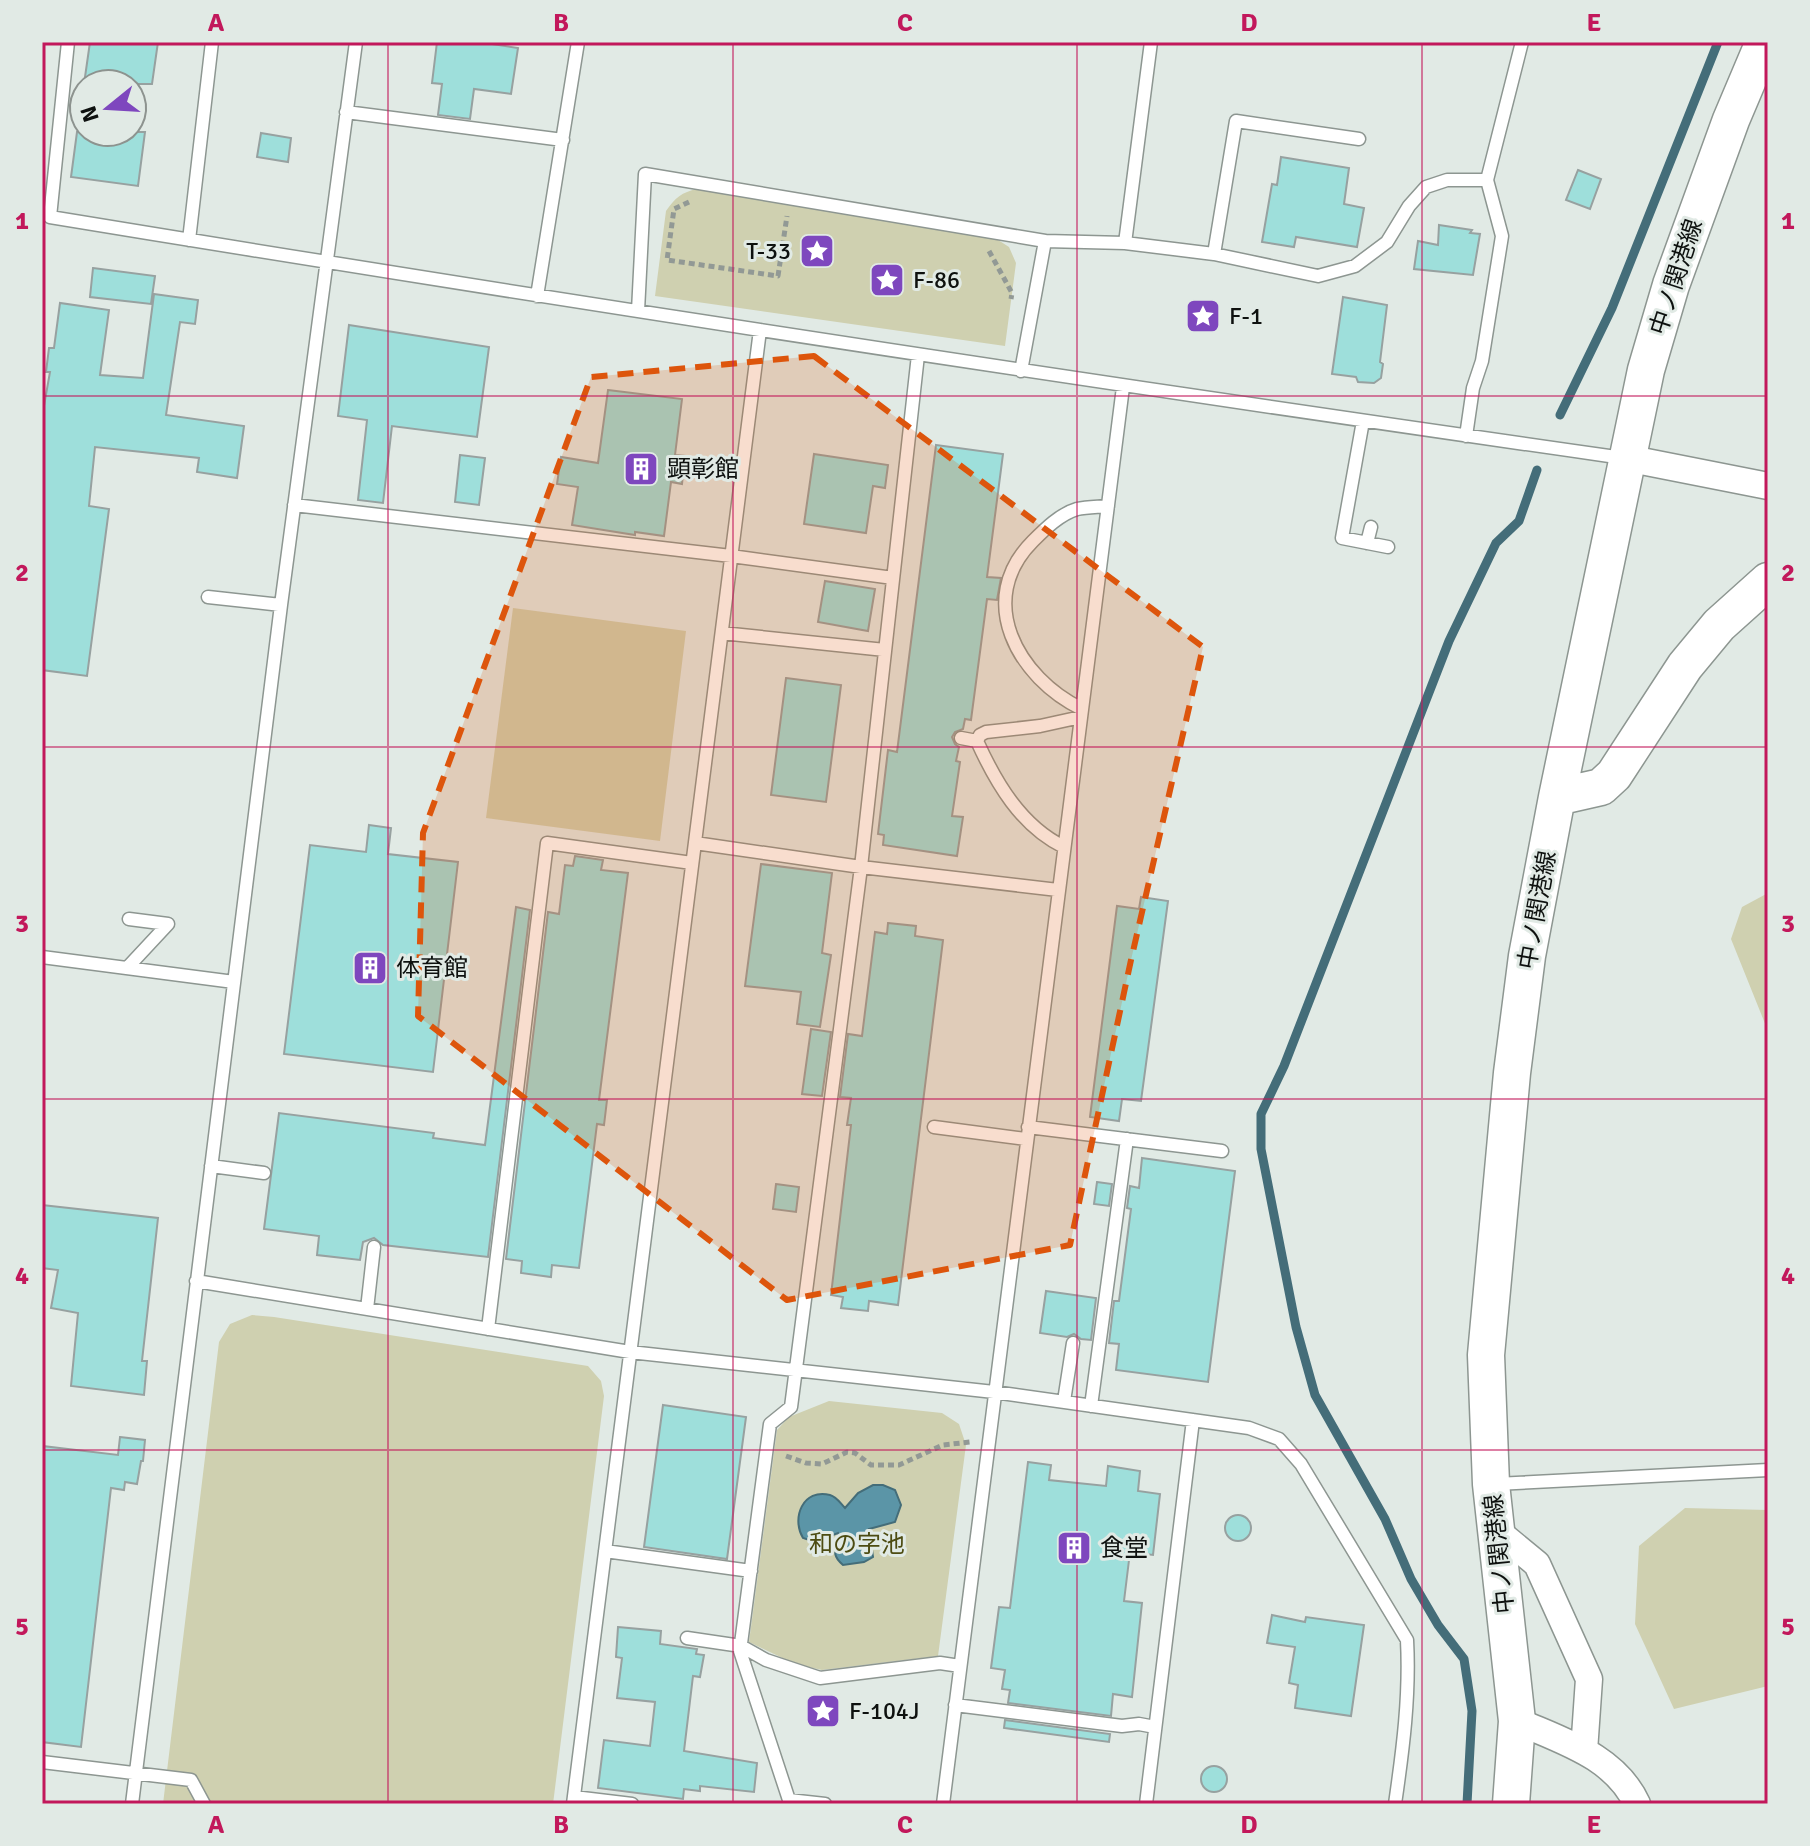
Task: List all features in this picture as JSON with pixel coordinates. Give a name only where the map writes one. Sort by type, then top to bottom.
[{"type":"main road","name":"中ノ関港線","points":[[1511,1804],[1517,1721],[1491,1484],[1486,1355],[1512,1073],[1527,956],[1646,370],[1671,285],[1731,120],[1764,42]]},
{"type":"main road","points":[[1557,797],[1601,787],[1614,775],[1685,666],[1719,625],[1768,581]]},
{"type":"street","points":[[1626,458],[1768,486]]},
{"type":"street","points":[[1497,1531],[1537,1564],[1589,1679],[1584,1751]]},
{"type":"street","points":[[1517,1721],[1604,1762],[1629,1786],[1637,1804]]},
{"type":"lane","points":[[68,42],[50,217],[325,263],[1123,387],[1626,458]]},
{"type":"lane","points":[[189,240],[212,42]]},
{"type":"lane","points":[[132,1804],[281,605],[356,42]]},
{"type":"lane","points":[[537,296],[578,42]]},
{"type":"lane","points":[[1125,243],[1151,42]]},
{"type":"lane","points":[[1466,436],[1473,388],[1482,361],[1502,236],[1487,180],[1522,42]]},
{"type":"lane","points":[[346,112],[563,140]]},
{"type":"lane","points":[[1214,254],[1236,121],[1359,139]]},
{"type":"lane","points":[[638,311],[645,174],[1045,241],[1125,243],[1214,254],[1318,276],[1355,266],[1387,242],[1409,206],[1426,187],[1447,180],[1487,180]]},
{"type":"lane","points":[[1021,371],[1045,241]]},
{"type":"lane","points":[[632,1804],[573,1801],[760,330]]},
{"type":"lane","points":[[825,1804],[789,1800],[740,1651],[770,1424],[791,1407],[796,1371],[861,867],[918,355]]},
{"type":"lane","points":[[943,1804],[1123,387]]},
{"type":"lane","points":[[1363,421],[1342,538],[1388,547]]},
{"type":"lane","points":[[294,505],[893,578]]},
{"type":"lane","points":[[1081,713],[1038,678],[1014,645],[1003,611],[1009,573],[1019,554],[1048,525],[1076,510],[1108,506]]},
{"type":"lane","points":[[1367,543],[1371,527]]},
{"type":"lane","points":[[208,597],[281,605]]},
{"type":"lane","points":[[722,633],[885,650]]},
{"type":"lane","points":[[977,741],[986,732],[1040,726],[1081,713]]},
{"type":"lane","points":[[961,738],[977,741]]},
{"type":"lane","points":[[977,741],[999,782],[1032,827],[1043,837],[1064,847]]},
{"type":"lane","points":[[488,1329],[547,843],[692,863]]},
{"type":"lane","points":[[695,843],[861,867],[1058,890]]},
{"type":"lane","points":[[127,968],[168,924],[129,919]]},
{"type":"lane","points":[[42,957],[234,982]]},
{"type":"lane","points":[[934,1127],[1127,1139],[1222,1151]]},
{"type":"lane","points":[[1091,1406],[1127,1139]]},
{"type":"lane","points":[[211,1166],[264,1173]]},
{"type":"lane","points":[[367,1309],[374,1247]]},
{"type":"lane","points":[[196,1281],[630,1352],[1064,1401],[1249,1428],[1279,1439],[1301,1464],[1407,1640],[1409,1673],[1395,1804]]},
{"type":"lane","points":[[1064,1401],[1073,1343]]},
{"type":"lane","points":[[1146,1804],[1193,1420]]},
{"type":"lane","points":[[1491,1484],[1768,1470]]},
{"type":"lane","points":[[605,1551],[751,1571]]},
{"type":"lane","points":[[687,1638],[741,1646],[766,1660],[820,1678],[940,1663],[960,1666]]},
{"type":"lane","points":[[955,1705],[1122,1726],[1139,1724],[1155,1727]]},
{"type":"lane","points":[[42,1762],[191,1780],[204,1804]]},
{"type":"path","points":[[698,197],[674,209],[667,260],[778,276],[788,212]]},
{"type":"path","points":[[985,243],[1012,293],[1010,306]]},
{"type":"path","points":[[765,1459],[784,1455],[806,1463],[822,1464],[847,1452],[855,1453],[871,1465],[899,1465],[943,1445],[965,1442]]},
{"type":"highlighted area","points":[[814,356],[1203,647],[1070,1245],[787,1300],[418,1016],[423,833],[591,377]]},
{"type":"green space","points":[[697,189],[995,238],[1009,247],[1016,263],[1005,346],[655,296],[666,211],[679,196]]},
{"type":"green space","points":[[513,608],[686,631],[660,841],[486,818]]},
{"type":"green space","points":[[1768,893],[1768,1031],[1731,939],[1742,907]]},
{"type":"green space","points":[[252,1315],[588,1366],[601,1381],[604,1396],[553,1804],[163,1804],[219,1342],[230,1324]]},
{"type":"green space","name":"和の字池","points":[[829,1401],[942,1413],[959,1424],[966,1445],[938,1656],[822,1670],[795,1664],[749,1642],[777,1430],[789,1417]]},
{"type":"green space","points":[[1685,1508],[1768,1510],[1768,1686],[1674,1709],[1635,1624],[1639,1546]]},
{"type":"water","points":[[873,1485],[895,1490],[901,1505],[895,1522],[869,1529],[873,1557],[864,1562],[843,1565],[835,1552],[838,1533],[815,1542],[803,1538],[798,1522],[806,1500],[821,1494],[830,1495],[845,1508],[858,1493]]},
{"type":"building","points":[[90,42],[158,42],[152,84],[148,84],[148,68],[86,68]]},
{"type":"building","points":[[437,42],[479,42],[518,48],[511,94],[474,89],[470,119],[438,115],[442,84],[432,83]]},
{"type":"building","points":[[261,133],[291,138],[288,162],[257,157]]},
{"type":"building","points":[[75,148],[143,148],[138,186],[71,177]]},
{"type":"building","points":[[1281,157],[1349,168],[1344,204],[1364,208],[1357,247],[1296,237],[1294,247],[1262,242],[1272,184],[1277,185]]},
{"type":"building","points":[[1578,170],[1601,179],[1590,209],[1566,200]]},
{"type":"building","points":[[1439,225],[1480,234],[1473,275],[1414,269],[1418,241],[1438,245]]},
{"type":"building","points":[[93,268],[155,276],[151,304],[90,297]]},
{"type":"building","points":[[154,294],[198,300],[195,324],[180,322],[166,415],[244,426],[237,478],[197,472],[199,458],[95,447],[89,506],[109,509],[87,676],[42,670],[42,417],[50,372],[46,372],[49,348],[54,348],[60,303],[109,310],[100,375],[143,378]]},
{"type":"building","points":[[1343,297],[1387,305],[1381,378],[1374,383],[1332,374]]},
{"type":"building","points":[[349,325],[489,347],[477,437],[392,426],[383,503],[358,500],[367,420],[338,416]]},
{"type":"building","name":"顕彰館","points":[[608,390],[682,399],[675,455],[685,456],[682,484],[671,482],[664,536],[635,532],[635,535],[572,525],[578,487],[557,484],[561,457],[598,463]]},
{"type":"building","points":[[936,445],[1003,454],[987,577],[1001,578],[997,600],[987,599],[971,720],[965,719],[963,729],[952,737],[959,747],[956,761],[960,762],[952,816],[963,817],[957,856],[883,845],[884,835],[878,834],[888,750],[897,752]]},
{"type":"building","points":[[814,454],[888,465],[885,488],[873,486],[866,533],[804,524]]},
{"type":"building","points":[[460,455],[485,458],[479,505],[455,502]]},
{"type":"building","points":[[825,581],[875,589],[868,631],[818,622]]},
{"type":"building","points":[[786,678],[841,685],[826,802],[771,795]]},
{"type":"building","name":"体育館","points":[[369,825],[391,828],[388,854],[458,862],[433,1072],[284,1054],[310,845],[366,852]]},
{"type":"building","points":[[575,856],[603,860],[601,870],[628,873],[599,1100],[607,1100],[604,1125],[597,1124],[579,1268],[552,1265],[551,1277],[521,1273],[522,1261],[506,1259],[548,912],[559,914],[565,865],[573,866]]},
{"type":"building","points":[[761,864],[832,873],[822,953],[831,955],[820,1027],[797,1024],[801,992],[745,986]]},
{"type":"building","points":[[1141,897],[1168,901],[1141,1101],[1122,1099],[1119,1121],[1090,1117],[1117,906],[1139,909]]},
{"type":"building","points":[[516,907],[530,910],[488,1257],[383,1245],[374,1238],[363,1242],[360,1260],[317,1255],[319,1236],[264,1229],[279,1113],[434,1133],[433,1138],[485,1145]]},
{"type":"building","points":[[888,923],[916,926],[915,936],[943,940],[898,1305],[869,1301],[868,1311],[841,1308],[843,1297],[831,1295],[851,1125],[847,1125],[851,1098],[840,1097],[848,1034],[862,1036],[875,932],[887,934]]},
{"type":"building","points":[[811,1029],[831,1032],[822,1096],[802,1094]]},
{"type":"building","points":[[1142,1158],[1235,1171],[1208,1382],[1116,1370],[1119,1344],[1109,1343],[1114,1301],[1119,1301],[1131,1209],[1127,1208],[1130,1186],[1139,1188]]},
{"type":"building","points":[[1097,1182],[1112,1184],[1109,1206],[1094,1204]]},
{"type":"building","points":[[776,1184],[799,1187],[796,1212],[773,1209]]},
{"type":"building","points":[[42,1205],[158,1218],[142,1361],[147,1361],[144,1395],[71,1386],[78,1313],[51,1308],[58,1270],[42,1268]]},
{"type":"building","points":[[1046,1291],[1096,1298],[1091,1340],[1074,1334],[1067,1337],[1040,1333]]},
{"type":"building","points":[[663,1405],[746,1417],[727,1559],[644,1547]]},
{"type":"building","points":[[120,1437],[145,1440],[143,1461],[137,1484],[125,1482],[124,1490],[111,1488],[81,1747],[42,1742],[42,1446],[118,1455]]},
{"type":"building","name":"食堂","points":[[1028,1462],[1051,1465],[1049,1480],[1106,1486],[1108,1466],[1140,1471],[1138,1491],[1160,1494],[1153,1555],[1130,1552],[1124,1601],[1142,1603],[1132,1697],[1113,1694],[1111,1716],[1008,1703],[1010,1690],[1002,1689],[1005,1670],[991,1668],[999,1607],[1010,1608]]},
{"type":"building","points":[[1238,1515],[1247,1519],[1251,1528],[1247,1537],[1238,1541],[1229,1537],[1225,1528],[1229,1519]]},
{"type":"building","points":[[1272,1615],[1305,1622],[1306,1617],[1364,1625],[1351,1716],[1295,1708],[1298,1685],[1289,1683],[1295,1647],[1267,1643]]},
{"type":"building","points":[[618,1627],[661,1631],[660,1644],[697,1649],[696,1654],[704,1655],[700,1677],[693,1676],[684,1751],[757,1763],[754,1792],[700,1786],[700,1791],[684,1789],[683,1799],[598,1788],[604,1740],[650,1746],[655,1702],[617,1698],[622,1658],[616,1657]]},
{"type":"building","points":[[1005,1720],[1110,1734],[1109,1742],[1004,1728]]},
{"type":"building","points":[[1214,1766],[1223,1770],[1227,1779],[1223,1788],[1214,1792],[1205,1788],[1201,1779],[1205,1770]]},
{"type":"waterway","points":[[1560,415],[1612,308],[1718,42]]},
{"type":"waterway","points":[[1467,1804],[1472,1711],[1464,1659],[1438,1625],[1411,1579],[1385,1519],[1315,1395],[1296,1327],[1261,1149],[1261,1114],[1284,1066],[1449,641],[1496,543],[1519,521],[1537,470]]},
{"type":"place","name":"T-33","points":[[817,251]]},
{"type":"place","name":"F-86","points":[[887,280]]},
{"type":"place","name":"F-1","points":[[1203,316]]},
{"type":"place","name":"顕彰館","points":[[641,469]]},
{"type":"place","name":"体育館","points":[[370,968]]},
{"type":"place","name":"食堂","points":[[1074,1548]]},
{"type":"place","name":"F-104J","points":[[823,1711]]}]
